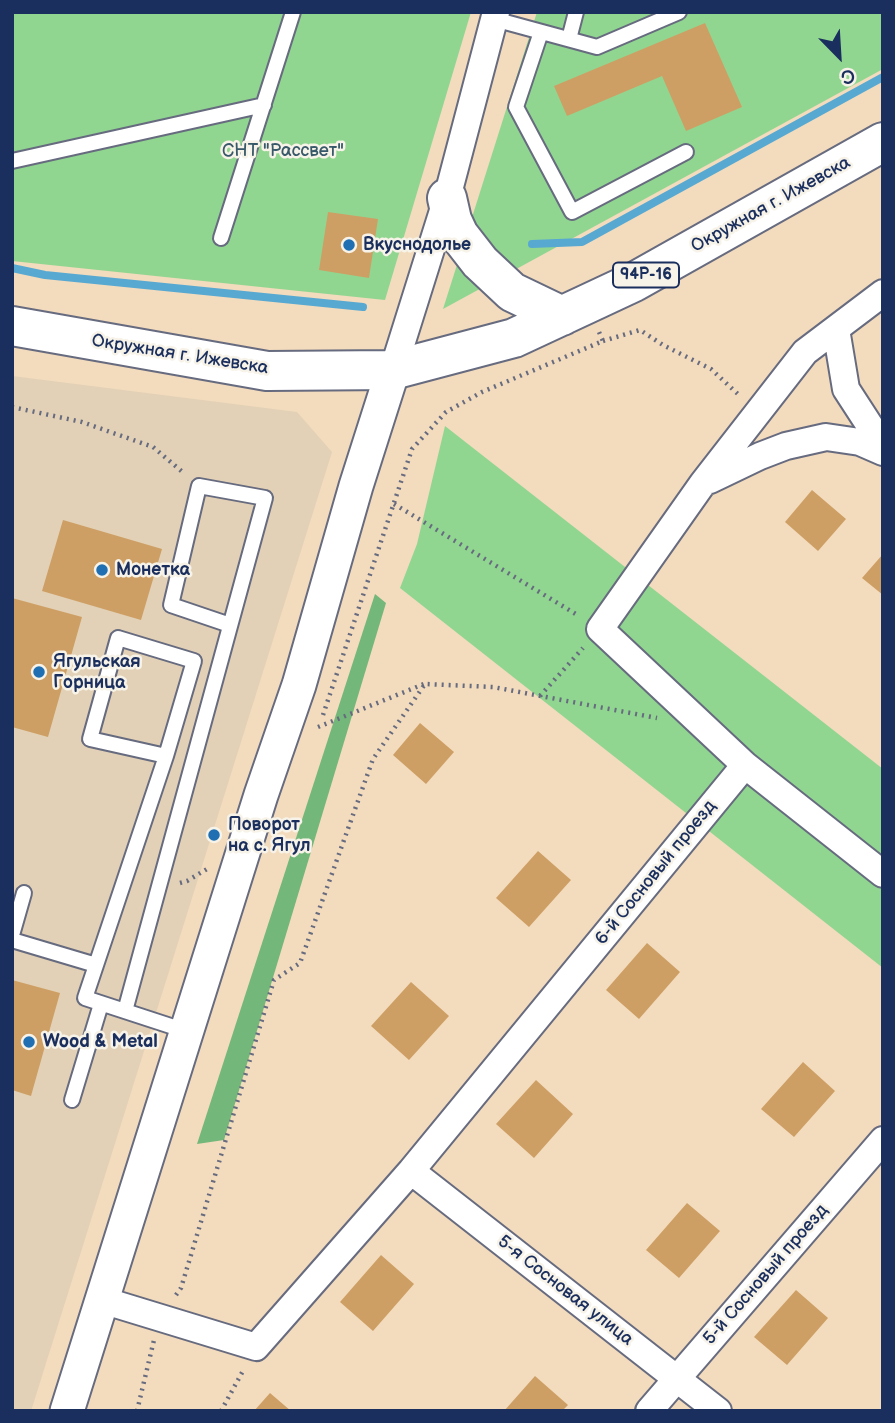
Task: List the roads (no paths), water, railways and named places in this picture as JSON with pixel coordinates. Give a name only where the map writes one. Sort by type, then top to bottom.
[{"type":"main road","name":"Окружная г. Ижевска","points":[[12,326],[267,371],[393,370],[514,338],[575,310],[634,282],[883,142]]},
{"type":"main road","points":[[447,198],[459,235],[480,262],[512,292],[575,310]]},
{"type":"street","points":[[67,1411],[261,795],[299,685],[356,486],[447,198],[495,16]]},
{"type":"street","points":[[883,293],[804,352],[703,484],[600,629],[745,765],[883,874]]},
{"type":"street","points":[[835,329],[846,388],[883,446]]},
{"type":"street","points":[[703,484],[786,446],[826,438],[860,442],[883,452]]},
{"type":"street","name":"6-й Сосновый проезд","points":[[102,1300],[256,1347],[411,1171],[745,765]]},
{"type":"street","name":"5-й Сосновый проезд","points":[[649,1411],[883,1140]]},
{"type":"street","name":"5-я Сосновая улица","points":[[411,1171],[718,1411]]},
{"type":"lane","points":[[222,237],[293,12]]},
{"type":"lane","points":[[569,39],[576,12]]},
{"type":"lane","points":[[495,16],[597,47],[679,12]]},
{"type":"lane","points":[[541,32],[516,107],[572,212],[686,152]]},
{"type":"lane","points":[[12,161],[264,104]]},
{"type":"lane","points":[[125,1012],[265,498],[199,486],[171,605],[230,625]]},
{"type":"lane","points":[[166,756],[90,739],[118,638],[194,661],[166,756],[85,998],[186,1031]]},
{"type":"lane","points":[[12,934],[24,893]]},
{"type":"lane","points":[[12,940],[96,965]]},
{"type":"lane","points":[[72,1100],[101,1004]]},
{"type":"waterway","points":[[532,244],[582,242],[883,77]]},
{"type":"waterway","points":[[12,268],[45,275],[363,307]]},
{"type":"place","name":"Вкуснодолье","points":[[349,245]]},
{"type":"place","name":"Монетка","points":[[102,570]]},
{"type":"place","name":"Ягульская Горница","points":[[39,672]]},
{"type":"place","name":"Поворот на с. Ягул","points":[[214,835]]},
{"type":"place","name":"Wood & Metal","points":[[29,1042]]},
{"type":"park label","name":"СНТ \"Рассвет\"","points":[[283,151]]}]
